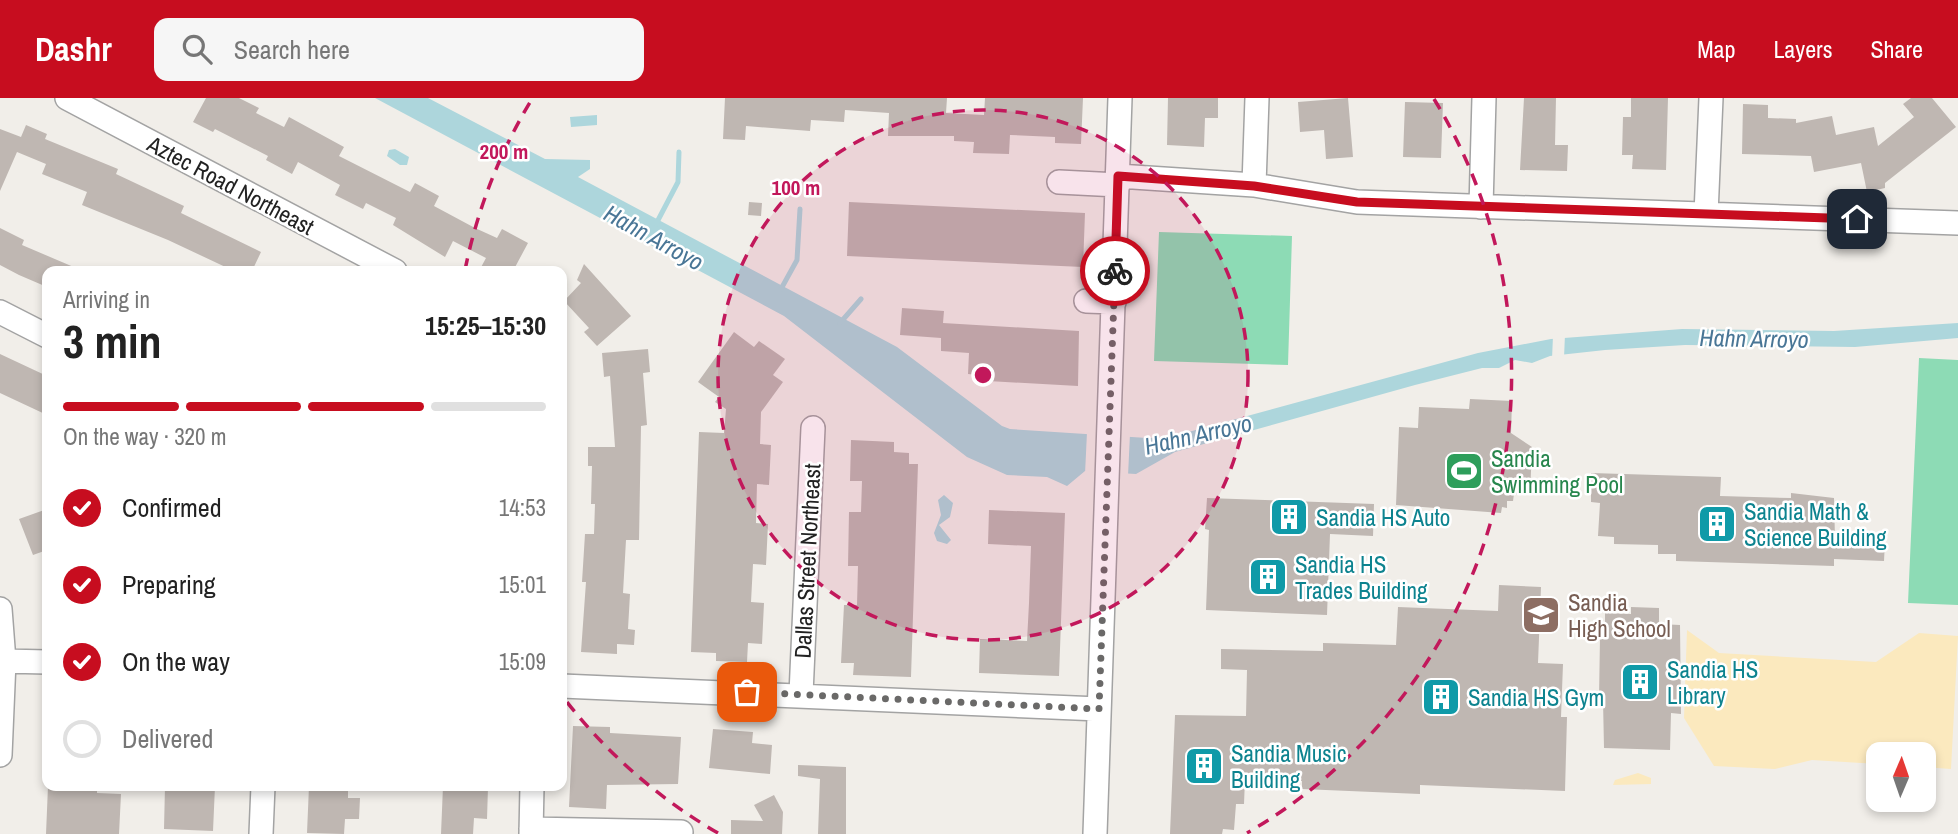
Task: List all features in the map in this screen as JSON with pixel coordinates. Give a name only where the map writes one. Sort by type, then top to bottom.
[{"type":"street","name":"Aztec Road Northeast","points":[[67,98],[386,266]]},
{"type":"street","points":[[1095,834],[1121,98]]},
{"type":"street","points":[[1254,186],[1257,98]]},
{"type":"street","points":[[1481,207],[1484,98]]},
{"type":"street","points":[[1706,214],[1711,98]]},
{"type":"street","points":[[1059,182],[1118,181],[1254,186],[1357,202],[1958,223]]},
{"type":"street","points":[[1086,301],[1114,302]]},
{"type":"street","points":[[0,312],[42,334]]},
{"type":"street","name":"Dallas Street Northeast","points":[[801,694],[813,428]]},
{"type":"street","points":[[0,609],[4,661],[0,755]]},
{"type":"street","points":[[4,661],[42,663]]},
{"type":"street","points":[[567,686],[801,694],[1099,709]]},
{"type":"street","points":[[261,834],[263,791]]},
{"type":"street","points":[[531,791],[531,831],[681,832]]},
{"type":"sand","points":[[1687,630],[1719,653],[1876,662],[1919,633],[1958,636],[1951,769],[1936,768],[1936,742],[1866,742],[1866,763],[1812,760],[1775,769],[1714,766],[1684,718]]},
{"type":"sand","points":[[1638,773],[1651,778],[1651,784],[1613,785],[1615,780]]},
{"type":"green space","points":[[1159,232],[1292,236],[1288,365],[1154,361]]},
{"type":"green space","points":[[1919,358],[1958,360],[1958,605],[1908,603]]},
{"type":"water","name":"Hahn Arroyo","points":[[375,98],[428,98],[545,159],[590,160],[590,169],[578,177],[897,347],[1002,426],[1010,429],[1147,438],[1170,437],[1478,353],[1551,339],[1682,329],[1834,331],[1958,323],[1958,338],[1855,347],[1685,345],[1550,356],[1532,363],[1515,360],[1499,368],[1482,368],[1415,385],[1175,452],[1136,474],[1085,471],[1067,486],[1047,477],[1007,475],[967,457],[784,316]]},
{"type":"water","points":[[597,115],[597,125],[571,127],[570,117]]},
{"type":"water","points":[[395,149],[409,157],[407,165],[400,165],[387,156],[389,150]]},
{"type":"water","points":[[944,495],[953,503],[950,517],[939,525],[951,540],[947,544],[937,541],[934,533],[941,515],[938,500]]},
{"type":"pier","points":[[1565,334],[1564,358],[1552,359],[1553,336]]},
{"type":"pier","points":[[1087,432],[1130,434],[1128,476],[1085,474]]},
{"type":"building","points":[[206,98],[239,98],[259,108],[256,113],[284,127],[289,117],[344,147],[339,156],[410,192],[415,183],[439,196],[434,206],[475,228],[497,238],[502,229],[528,243],[516,266],[482,266],[486,258],[453,241],[445,257],[393,225],[396,218],[366,203],[363,209],[335,195],[340,185],[298,162],[292,174],[266,160],[268,156],[215,129],[213,132],[193,122]]},
{"type":"building","points":[[725,98],[947,98],[946,113],[984,115],[985,98],[1083,98],[1081,144],[1055,143],[1055,137],[1010,135],[1009,154],[973,153],[974,142],[954,141],[954,136],[888,136],[889,113],[845,110],[844,122],[811,120],[810,131],[746,126],[745,140],[723,139]]},
{"type":"building","points":[[1168,98],[1218,98],[1218,118],[1205,118],[1204,147],[1167,145]]},
{"type":"building","points":[[1348,98],[1353,157],[1326,159],[1324,130],[1300,132],[1298,102]]},
{"type":"building","points":[[1524,98],[1556,98],[1555,145],[1568,145],[1567,171],[1520,170]]},
{"type":"building","points":[[1631,98],[1668,98],[1666,170],[1632,169],[1633,155],[1622,155],[1623,117],[1631,117]]},
{"type":"building","points":[[1911,98],[1932,98],[1956,127],[1885,183],[1885,188],[1867,192],[1861,163],[1814,172],[1811,156],[1742,154],[1743,104],[1768,105],[1768,118],[1796,119],[1796,123],[1832,116],[1836,135],[1874,127],[1878,146],[1914,117],[1903,104]]},
{"type":"building","points":[[1405,102],[1443,103],[1441,158],[1403,157]]},
{"type":"building","points":[[26,125],[47,134],[45,139],[118,169],[116,174],[184,206],[181,213],[261,252],[254,266],[223,266],[82,205],[87,192],[42,174],[46,164],[17,152],[0,191],[0,129],[21,137]]},
{"type":"building","points":[[749,202],[762,203],[761,216],[748,215]]},
{"type":"building","points":[[849,202],[1085,213],[1083,267],[847,256]]},
{"type":"building","points":[[0,228],[24,240],[22,245],[71,266],[42,266],[42,285],[0,265]]},
{"type":"building","points":[[584,264],[631,316],[597,346],[584,332],[589,328],[567,304],[567,298],[581,283],[577,280]]},
{"type":"building","points":[[902,308],[944,311],[943,323],[1079,331],[1078,386],[988,381],[988,376],[968,374],[969,353],[941,351],[941,338],[900,335]]},
{"type":"building","points":[[734,332],[754,347],[759,341],[785,359],[773,375],[783,382],[761,412],[760,444],[771,445],[769,485],[757,484],[756,523],[768,524],[766,565],[753,564],[751,602],[764,603],[762,644],[748,643],[747,662],[716,661],[716,653],[691,652],[699,432],[724,433],[726,409],[715,402],[719,397],[698,382]]},
{"type":"building","points":[[648,349],[650,372],[643,373],[647,425],[641,426],[639,540],[626,540],[623,593],[630,594],[628,629],[635,630],[634,645],[617,644],[617,654],[581,652],[586,582],[582,582],[585,534],[594,534],[595,504],[591,504],[592,466],[588,466],[588,447],[615,447],[610,376],[604,377],[602,353]]},
{"type":"building","points":[[0,354],[42,374],[42,413],[0,393]]},
{"type":"building","name":"Sandia Swimming Pool","points":[[1470,399],[1512,401],[1511,433],[1532,447],[1530,495],[1514,494],[1513,501],[1507,501],[1507,508],[1502,507],[1501,513],[1396,505],[1399,427],[1418,428],[1419,407],[1469,409]]},
{"type":"building","points":[[851,440],[894,442],[894,452],[909,453],[909,464],[918,464],[911,677],[853,675],[854,663],[841,663],[844,605],[857,605],[858,566],[848,566],[849,512],[861,512],[862,481],[850,481]]},
{"type":"building","name":"Sandia Math & Science Building","points":[[1591,473],[1721,477],[1720,496],[1791,498],[1791,493],[1834,498],[1835,539],[1885,541],[1884,561],[1834,559],[1834,566],[1676,561],[1676,554],[1658,554],[1658,545],[1614,544],[1614,537],[1598,536],[1600,503],[1591,502]]},
{"type":"building","points":[[1207,498],[1374,504],[1373,536],[1330,534],[1327,615],[1206,610],[1209,530],[1205,529]]},
{"type":"building","points":[[989,510],[1065,513],[1059,676],[979,673],[980,639],[1027,641],[1031,546],[988,544]]},
{"type":"building","points":[[42,511],[42,552],[33,555],[19,519]]},
{"type":"building","name":"Sandia HS Gym","points":[[1499,585],[1541,587],[1538,663],[1563,664],[1561,717],[1567,717],[1565,791],[1420,785],[1420,794],[1302,789],[1302,781],[1245,779],[1244,804],[1236,804],[1234,830],[1223,829],[1222,834],[1170,834],[1175,715],[1246,716],[1247,670],[1221,669],[1221,649],[1323,651],[1323,643],[1396,645],[1398,607],[1498,611]]},
{"type":"building","name":"Sandia HS Library","points":[[1631,607],[1659,608],[1659,624],[1680,625],[1681,714],[1671,713],[1670,750],[1604,748],[1603,700],[1599,699],[1600,637],[1605,637],[1605,613],[1631,614]]},
{"type":"building","points":[[573,726],[610,727],[610,733],[681,737],[678,784],[607,785],[606,809],[569,807]]},
{"type":"building","points":[[713,729],[753,732],[752,743],[772,745],[770,774],[709,768]]},
{"type":"building","points":[[798,765],[846,767],[846,834],[818,834],[820,779],[798,776]]},
{"type":"building","points":[[48,791],[121,794],[119,834],[46,834]]},
{"type":"building","points":[[165,791],[215,791],[213,831],[164,829]]},
{"type":"building","points":[[309,791],[348,791],[348,798],[360,798],[359,819],[345,819],[344,834],[307,833]]},
{"type":"building","points":[[443,791],[488,791],[487,819],[474,818],[473,834],[441,834]]},
{"type":"building","points":[[774,795],[783,812],[782,834],[731,834],[731,820],[763,821],[754,805]]},
{"type":"waterway","name":"Hahn Arroyo","points":[[656,224],[678,182],[679,152]]},
{"type":"waterway","points":[[781,289],[797,260],[800,209]]},
{"type":"waterway","points":[[840,323],[861,299]]},
{"type":"way so far","points":[[747,692],[1099,709],[1115,271]]},
{"type":"place","name":"Sandia Swimming Pool","points":[[1464,471]]},
{"type":"place","name":"Sandia HS Auto","points":[[1289,517]]},
{"type":"place","name":"Sandia Math & Science Building","points":[[1717,524]]},
{"type":"place","name":"Sandia HS Trades Building","points":[[1268,577]]},
{"type":"place","name":"Sandia High School","points":[[1541,615]]},
{"type":"place","name":"Sandia HS Library","points":[[1640,682]]},
{"type":"place","name":"Sandia HS Gym","points":[[1441,697]]},
{"type":"place","name":"Sandia Music Building","points":[[1204,766]]},
{"type":"route","points":[[1115,271],[1118,176],[1254,186],[1315,198],[1357,202],[1857,219]]}]
